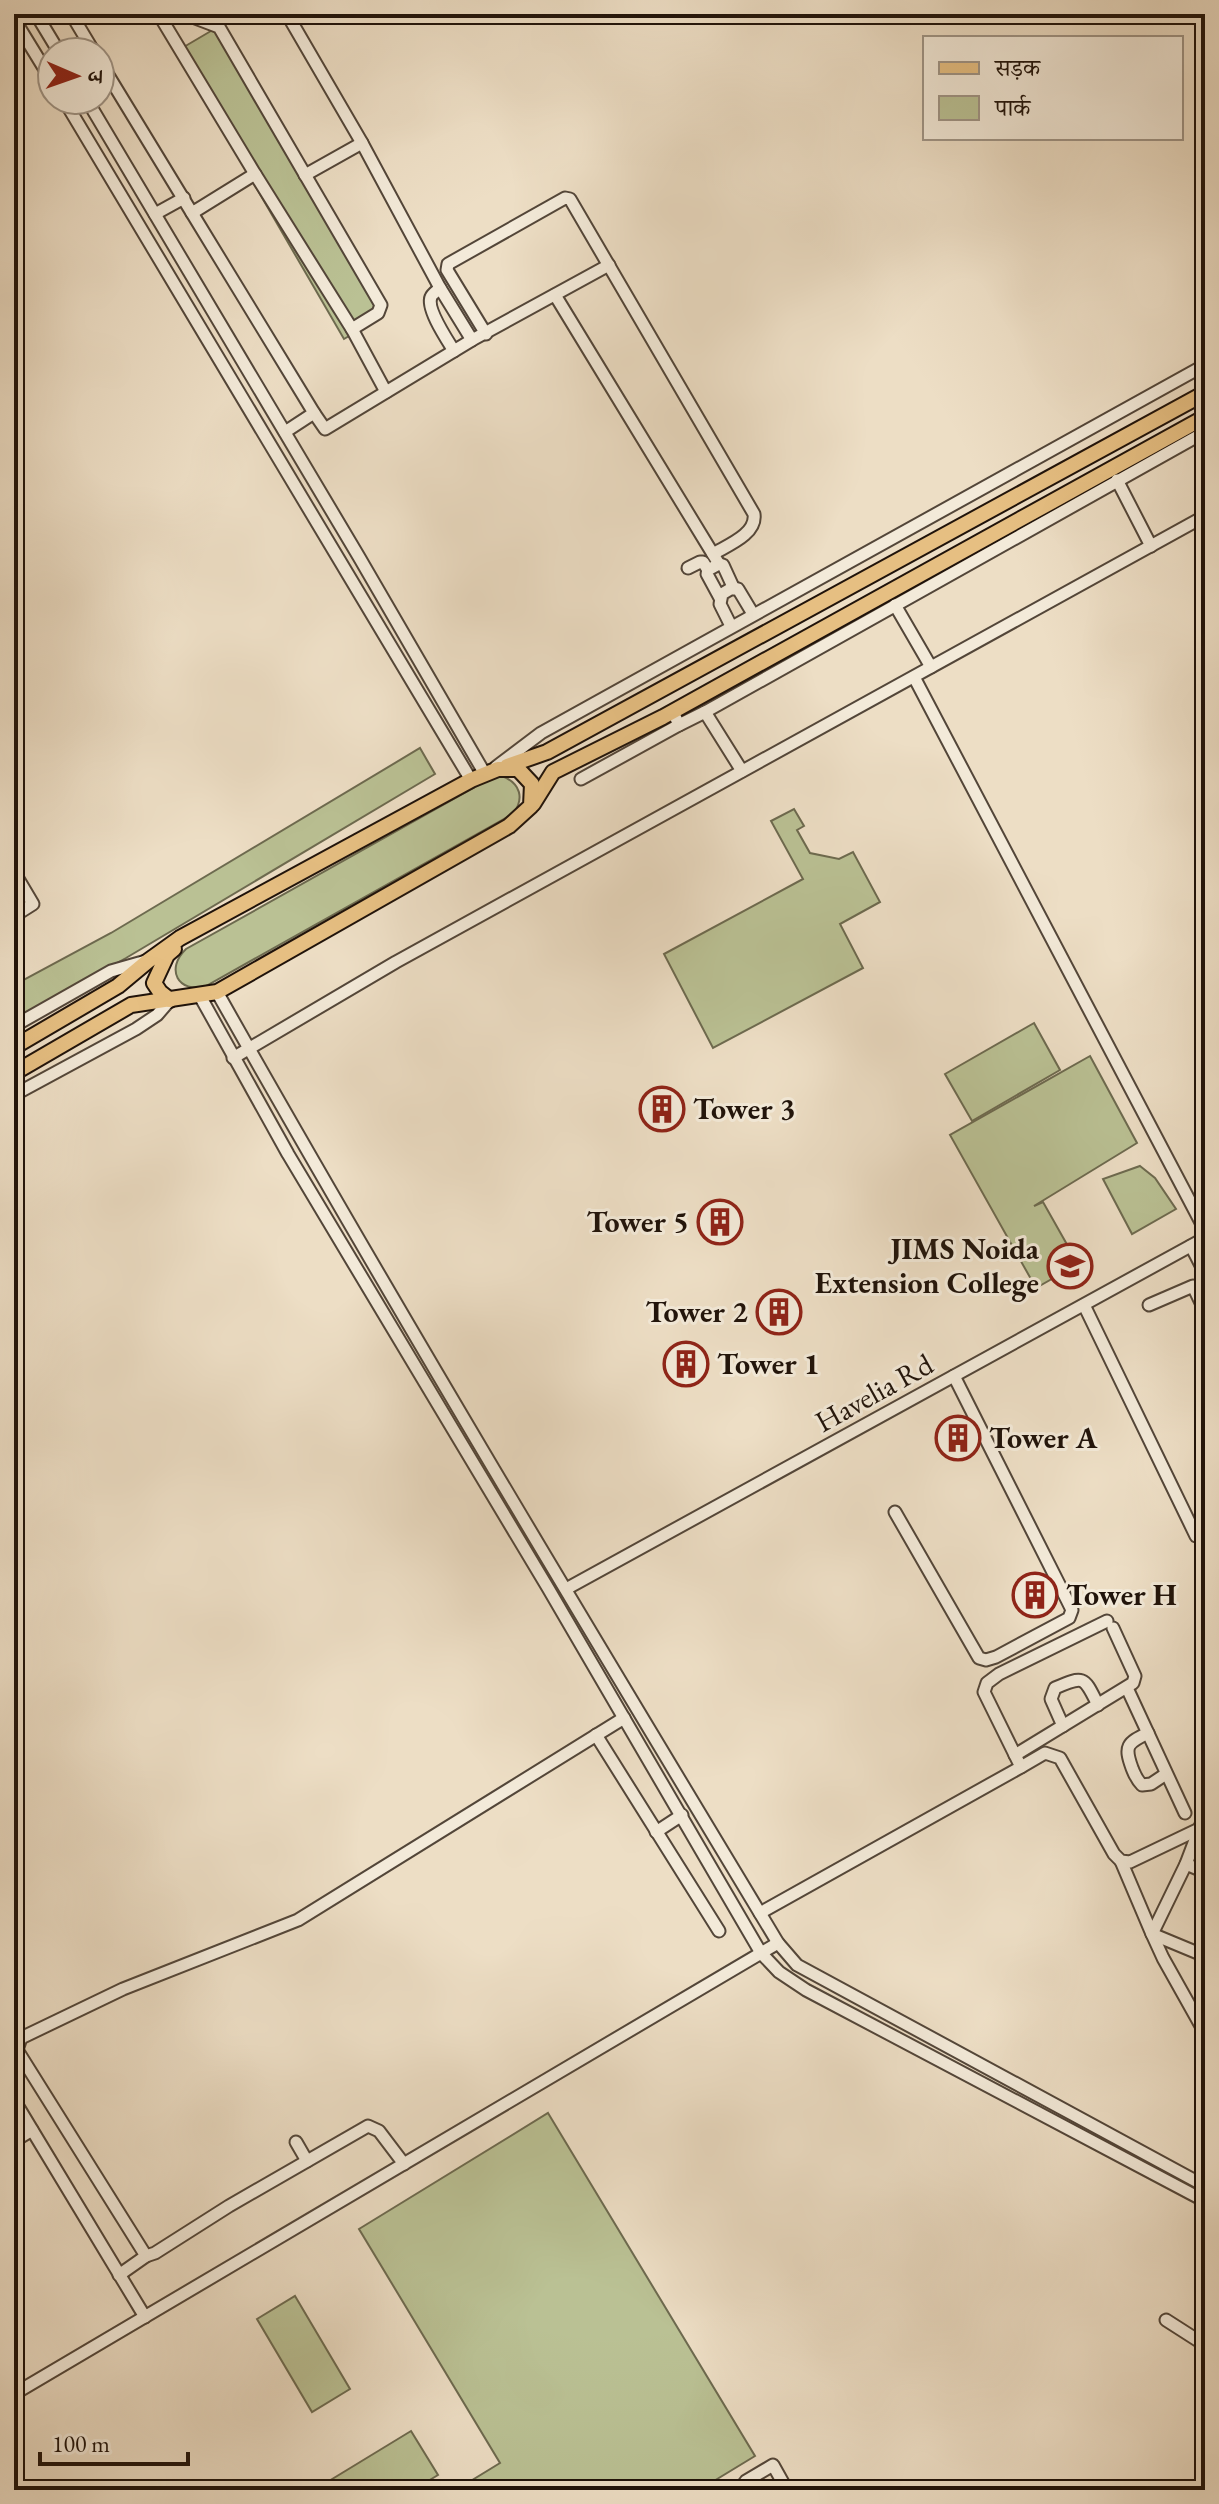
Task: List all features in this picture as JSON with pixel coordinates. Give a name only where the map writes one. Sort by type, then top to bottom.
[{"type":"main road","points":[[14,1047],[118,986],[148,961],[196,930],[486,773],[547,752],[1205,393]]},
{"type":"main road","points":[[14,1073],[131,1005],[217,992],[509,826],[531,806],[553,772],[676,718],[1205,417]]},
{"type":"main road","points":[[486,773],[518,769],[532,784],[531,806]]},
{"type":"main road","points":[[170,1000],[154,983],[157,972],[167,955],[196,930]]},
{"type":"street","points":[[36,14],[49,36]]},
{"type":"street","points":[[76,14],[76,22],[84,36]]},
{"type":"street","points":[[287,14],[472,340]]},
{"type":"street","points":[[160,16],[352,329],[386,392]]},
{"type":"street","points":[[160,16],[190,16],[219,27],[381,305],[378,313],[352,329]]},
{"type":"street","points":[[14,19],[36,55]]},
{"type":"street","points":[[116,88],[325,429],[472,340],[609,265]]},
{"type":"street","points":[[74,116],[486,773]]},
{"type":"street","points":[[97,116],[486,773]]},
{"type":"street","points":[[305,175],[362,143]]},
{"type":"street","points":[[192,213],[255,174]]},
{"type":"street","points":[[155,214],[184,198]]},
{"type":"street","points":[[486,334],[447,270],[448,264],[565,198],[570,199],[754,514],[755,523],[751,530],[714,563],[707,574],[731,626]]},
{"type":"street","points":[[440,288],[431,296],[430,304],[454,351]]},
{"type":"street","points":[[555,295],[714,563]]},
{"type":"street","points":[[486,773],[541,733],[651,670],[1205,365]]},
{"type":"street","points":[[285,432],[314,413]]},
{"type":"street","points":[[581,779],[676,718],[705,712],[1205,432]]},
{"type":"street","points":[[1117,480],[1151,546]]},
{"type":"street","points":[[233,1058],[396,962],[1205,516]]},
{"type":"street","points":[[688,568],[700,562],[723,565],[734,589],[742,594],[753,614]]},
{"type":"street","points":[[720,598],[727,590],[734,589]]},
{"type":"street","points":[[895,605],[931,667]]},
{"type":"street","points":[[651,670],[661,691]]},
{"type":"street","points":[[914,677],[1205,1230]]},
{"type":"street","points":[[705,712],[742,771]]},
{"type":"street","points":[[14,872],[33,904],[14,916]]},
{"type":"street","points":[[14,1026],[111,971],[148,961]]},
{"type":"street","points":[[217,992],[541,1550],[778,1943],[797,1965],[1205,2186]]},
{"type":"street","points":[[200,996],[233,1058],[761,1953],[779,1972],[806,1990],[1205,2201]]},
{"type":"street","points":[[14,1095],[136,1029],[157,1015],[170,1000]]},
{"type":"street","name":"Havelia Rd","points":[[566,1589],[1205,1238]]},
{"type":"street","points":[[1191,1246],[1205,1273]]},
{"type":"street","points":[[1149,1305],[1193,1286],[1205,1311]]},
{"type":"street","points":[[1084,1305],[1196,1536],[1205,1531]]},
{"type":"street","points":[[895,1512],[979,1658],[986,1660],[996,1657],[1069,1618],[1072,1610],[954,1376]]},
{"type":"street","points":[[529,1557],[541,1550]]},
{"type":"street","points":[[1015,1755],[1133,1683],[1135,1676],[1110,1625],[999,1674],[987,1683],[984,1692],[1015,1755],[1021,1767]]},
{"type":"street","points":[[1063,1726],[1051,1699],[1055,1688],[1082,1679],[1087,1682],[1098,1705]]},
{"type":"street","points":[[1127,1688],[1185,1813]]},
{"type":"street","points":[[146,2256],[17,2050],[21,2038],[123,1989],[298,1920],[624,1718]]},
{"type":"street","points":[[1148,1733],[1134,1739],[1128,1746],[1127,1754],[1136,1779],[1142,1785],[1151,1784],[1166,1774]]},
{"type":"street","points":[[596,1735],[719,1931]]},
{"type":"street","points":[[760,1913],[1045,1753],[1052,1753],[1060,1758],[1114,1854],[1121,1861],[1163,1958],[1205,2033]]},
{"type":"street","points":[[1152,1934],[1186,1864],[1205,1814]]},
{"type":"street","points":[[656,1832],[682,1815]]},
{"type":"street","points":[[1121,1861],[1130,1862],[1199,1829]]},
{"type":"street","points":[[1186,1864],[1205,1872]]},
{"type":"street","points":[[1152,1934],[1205,1956]]},
{"type":"street","points":[[14,2394],[778,1943]]},
{"type":"street","points":[[14,2100],[145,2317]]},
{"type":"street","points":[[119,2275],[229,2206],[368,2126],[379,2131],[404,2164]]},
{"type":"street","points":[[14,2141],[32,2130]]},
{"type":"street","points":[[296,2142],[307,2161]]},
{"type":"street","points":[[1166,2320],[1205,2345]]},
{"type":"street","points":[[739,2490],[746,2481],[773,2465],[787,2490]]},
{"type":"green space","points":[[216,28],[383,316],[344,339],[177,51]]},
{"type":"green space","points":[[420,748],[435,774],[126,958],[14,1020],[14,985],[111,933]]},
{"type":"green space","points":[[502,776],[513,783],[519,792],[519,802],[513,814],[206,986],[188,986],[178,978],[176,964],[186,949],[493,777]]},
{"type":"green space","points":[[794,809],[804,826],[797,830],[810,853],[839,859],[853,852],[880,902],[840,924],[863,968],[713,1048],[664,954],[803,879],[771,821]]},
{"type":"green space","points":[[1034,1023],[1060,1070],[972,1121],[945,1074]]},
{"type":"green space","points":[[1090,1056],[1137,1143],[1034,1206],[1043,1202],[1078,1264],[1036,1288],[950,1135]]},
{"type":"green space","points":[[1140,1166],[1155,1178],[1176,1209],[1132,1234],[1103,1179]]},
{"type":"green space","points":[[548,2113],[755,2456],[699,2490],[456,2490],[500,2463],[359,2229]]},
{"type":"green space","points":[[295,2296],[350,2389],[312,2412],[257,2319]]},
{"type":"green space","points":[[411,2431],[438,2475],[413,2490],[328,2490],[324,2484]]},
{"type":"place","name":"Tower 3","points":[[662,1109]]},
{"type":"place","name":"Tower 5","points":[[720,1222]]},
{"type":"place","name":"JIMS Noida Extension College","points":[[1070,1266]]},
{"type":"place","name":"Tower 2","points":[[779,1312]]},
{"type":"place","name":"Tower 1","points":[[686,1364]]},
{"type":"place","name":"Tower A","points":[[958,1438]]},
{"type":"place","name":"Tower H","points":[[1035,1595]]}]
